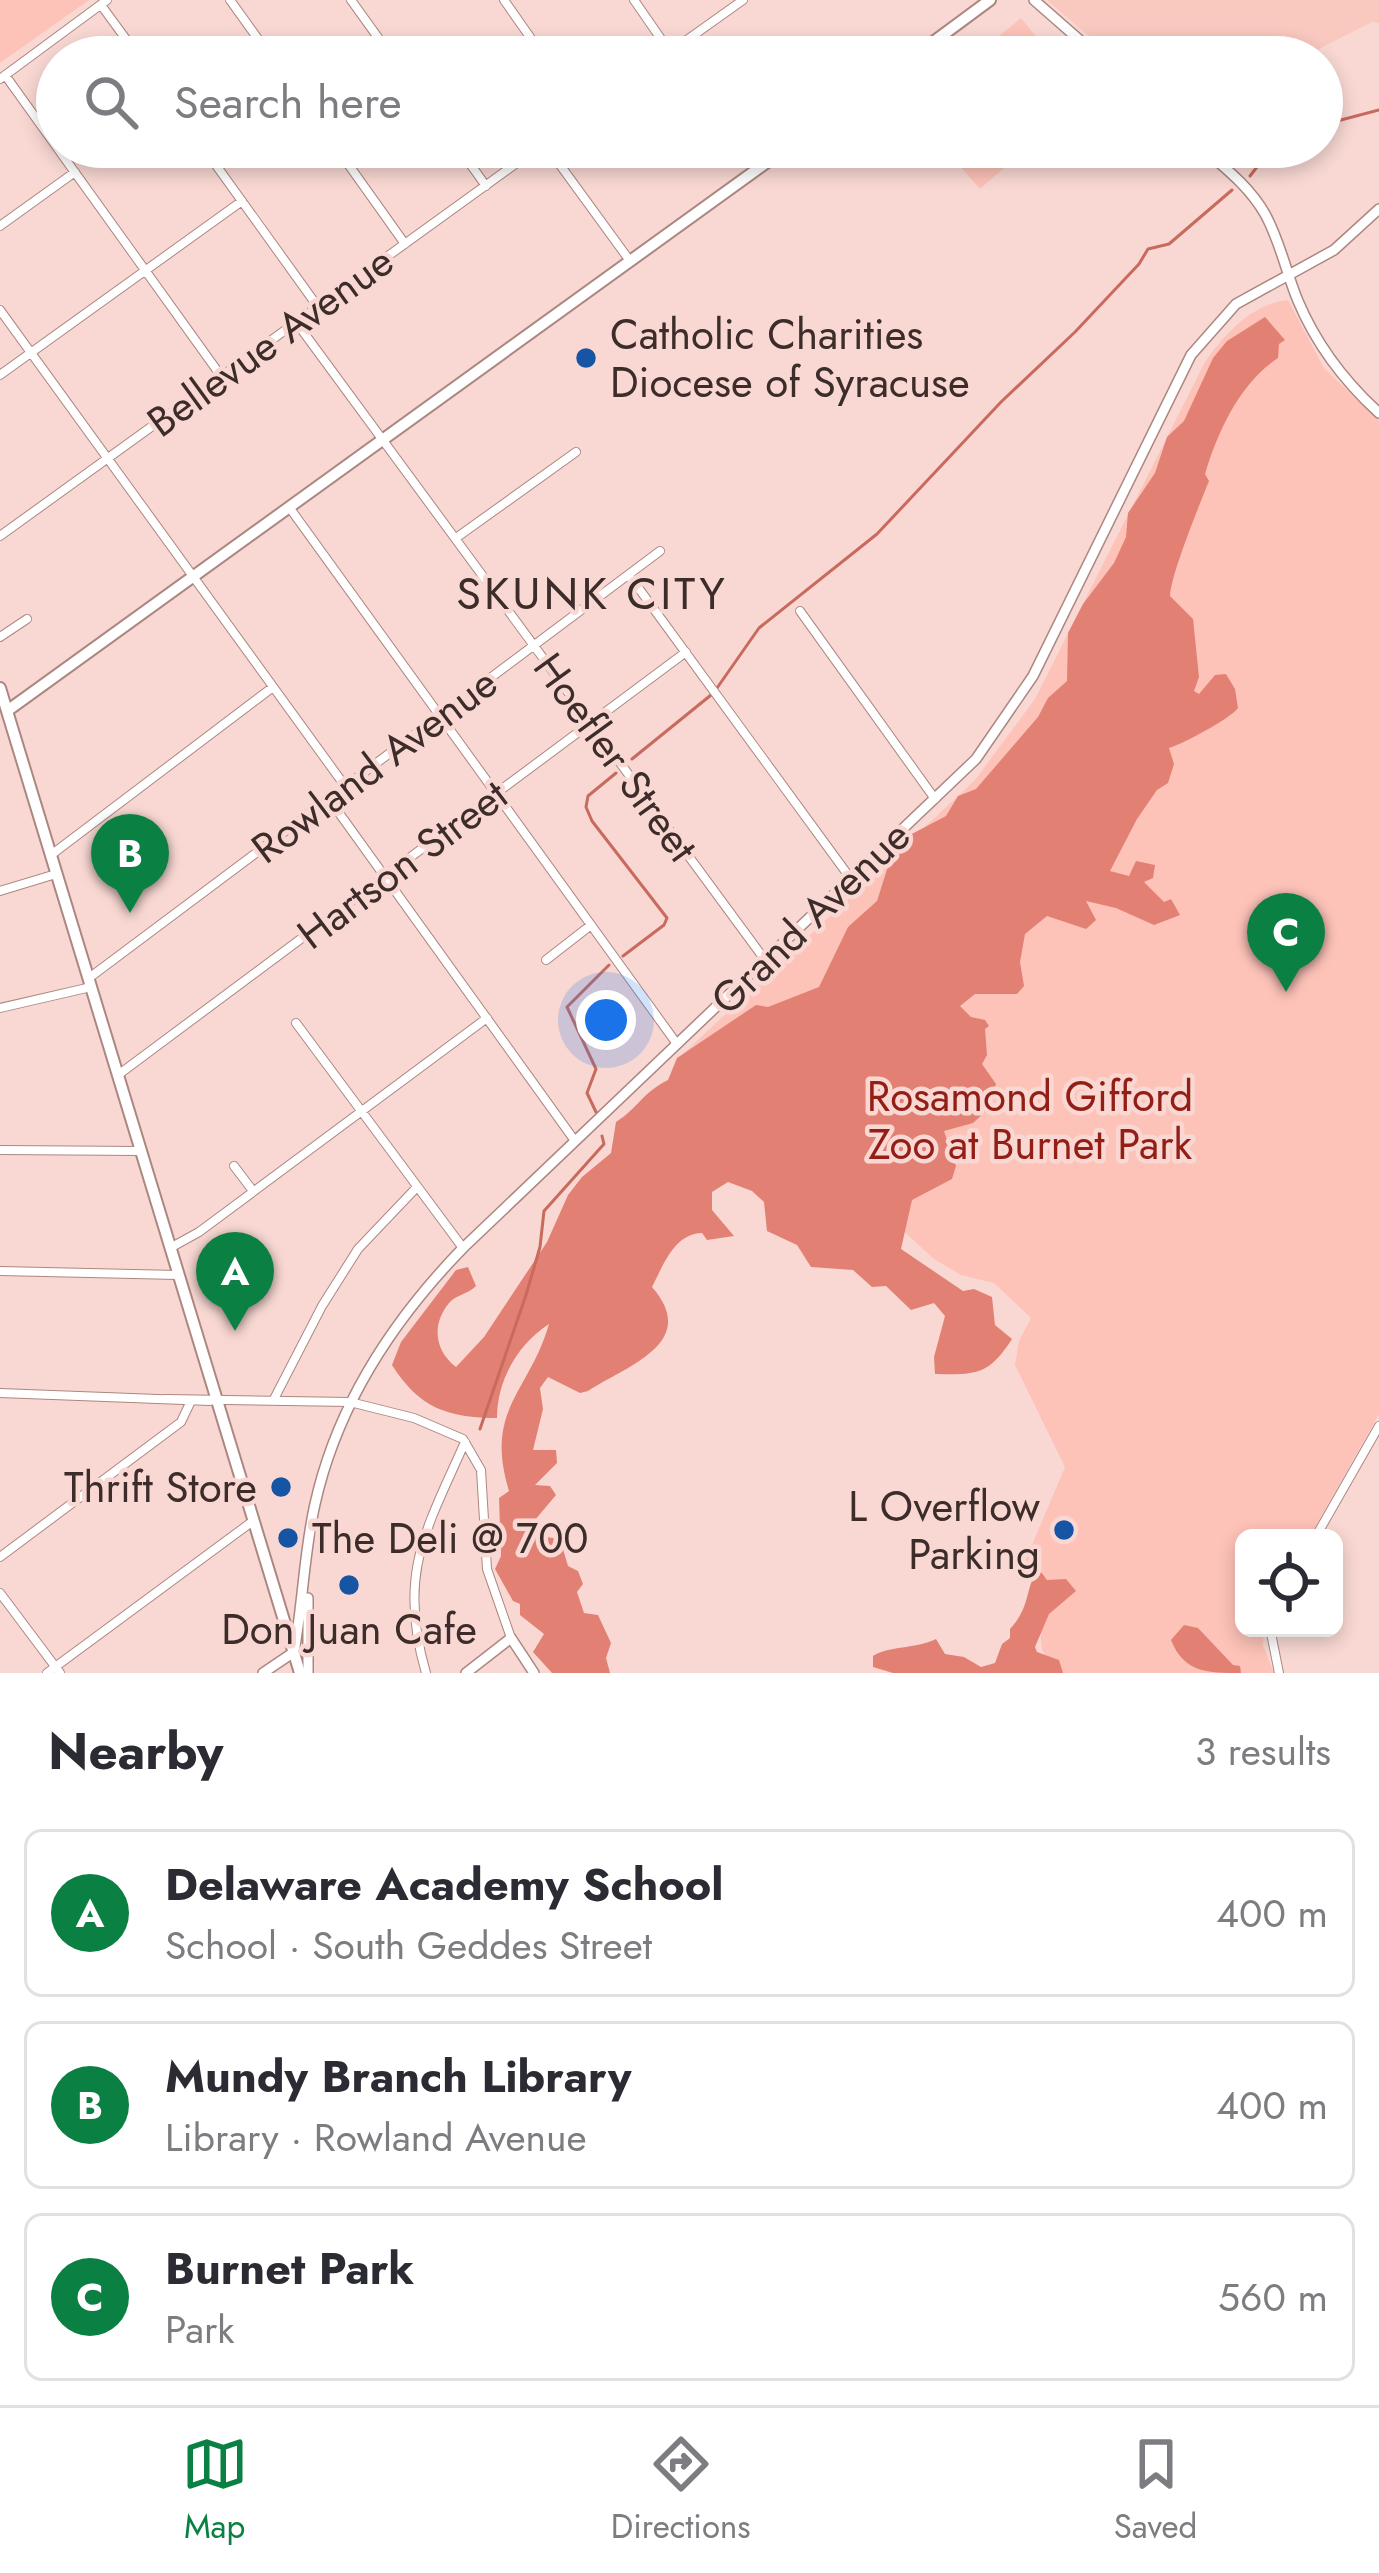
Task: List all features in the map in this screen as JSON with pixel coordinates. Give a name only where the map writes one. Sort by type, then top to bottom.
[{"type":"main road","points":[[941,36],[990,0]]},
{"type":"main road","points":[[3,713],[759,168]]},
{"type":"main road","points":[[0,688],[3,713],[304,1673]]},
{"type":"street","points":[[230,0],[257,36]]},
{"type":"street","points":[[351,0],[377,36]]},
{"type":"street","points":[[504,0],[529,36]]},
{"type":"street","points":[[634,0],[656,36]]},
{"type":"street","points":[[692,36],[743,0]]},
{"type":"street","points":[[1034,0],[1076,36]]},
{"type":"street","points":[[58,36],[104,2],[126,36]]},
{"type":"street","points":[[36,52],[2,77],[36,121]]},
{"type":"street","points":[[72,168],[221,376]]},
{"type":"street","points":[[218,168],[318,307]]},
{"type":"street","points":[[351,168],[405,244]]},
{"type":"street","points":[[473,168],[486,186]]},
{"type":"street","name":"Bellevue Avenue","points":[[0,536],[512,168]]},
{"type":"street","points":[[559,168],[630,261]]},
{"type":"street","points":[[1224,168],[1265,214],[1311,328],[1335,368],[1379,413]]},
{"type":"street","points":[[0,226],[75,172]]},
{"type":"street","points":[[0,375],[242,201]]},
{"type":"street","name":"Grand Avenue","points":[[294,1652],[315,1503],[350,1402],[401,1318],[463,1248],[976,759],[1033,676],[1191,355],[1236,304],[1334,250],[1378,211]]},
{"type":"street","points":[[0,310],[345,787]]},
{"type":"street","name":"Hoefler Street","points":[[296,322],[765,960]]},
{"type":"street","points":[[457,538],[576,452]]},
{"type":"street","points":[[289,507],[677,1044]]},
{"type":"street","name":"Rowland Avenue","points":[[0,1008],[90,983],[660,551]]},
{"type":"street","points":[[629,575],[851,879]]},
{"type":"street","points":[[800,611],[935,799]]},
{"type":"street","points":[[0,637],[27,619]]},
{"type":"street","name":"Hartson Street","points":[[118,1076],[686,652]]},
{"type":"street","points":[[51,855],[273,687]]},
{"type":"street","points":[[329,799],[575,1141]]},
{"type":"street","points":[[0,891],[57,874]]},
{"type":"street","points":[[547,960],[591,926]]},
{"type":"street","points":[[170,1248],[487,1018]]},
{"type":"street","points":[[296,1023],[463,1248]]},
{"type":"street","points":[[0,1150],[141,1150]]},
{"type":"street","points":[[234,1166],[253,1192]]},
{"type":"street","points":[[273,1401],[322,1306],[358,1249],[417,1187]]},
{"type":"street","points":[[0,1271],[178,1275]]},
{"type":"street","points":[[0,1393],[350,1402],[450,1431],[465,1442],[482,1470],[487,1569],[511,1638],[534,1673]]},
{"type":"street","points":[[166,1399],[217,1400]]},
{"type":"street","points":[[0,1556],[182,1422],[190,1403]]},
{"type":"street","points":[[1320,1529],[1379,1426]]},
{"type":"street","points":[[426,1673],[415,1630],[412,1575],[465,1442]]},
{"type":"street","points":[[0,1593],[54,1671],[254,1520]]},
{"type":"street","points":[[304,1673],[306,1587]]},
{"type":"street","points":[[1272,1637],[1279,1673]]},
{"type":"street","points":[[466,1673],[511,1638]]},
{"type":"street","points":[[263,1673],[294,1652]]},
{"type":"shaded area","points":[[1047,0],[1379,0],[1379,23],[1343,37],[1089,36]]},
{"type":"shaded area","points":[[1265,317],[1285,340],[1279,344],[1278,358],[1252,381],[1224,425],[1170,596],[1193,619],[1199,677],[1194,691],[1199,694],[1215,675],[1226,674],[1238,708],[1169,748],[1174,764],[1168,783],[1157,790],[1137,819],[1110,871],[1129,876],[1136,861],[1155,865],[1153,878],[1144,882],[1164,902],[1171,899],[1180,915],[1154,925],[1086,901],[1096,920],[1086,929],[1047,916],[1025,934],[1020,962],[1024,986],[1017,994],[975,994],[960,1006],[989,1026],[982,1064],[996,1084],[985,1099],[986,1111],[973,1123],[944,1131],[956,1166],[952,1179],[912,1200],[901,1249],[963,1291],[974,1289],[992,1297],[995,1325],[1012,1339],[996,1360],[980,1370],[935,1374],[934,1357],[945,1316],[934,1303],[911,1310],[886,1286],[872,1287],[853,1270],[811,1267],[797,1245],[767,1231],[764,1202],[752,1191],[728,1182],[712,1192],[712,1210],[734,1236],[707,1240],[702,1233],[692,1235],[671,1252],[652,1287],[665,1307],[668,1323],[653,1351],[588,1391],[580,1393],[548,1377],[540,1388],[543,1409],[533,1450],[556,1450],[557,1463],[535,1485],[550,1486],[556,1495],[535,1520],[539,1536],[560,1539],[568,1566],[578,1571],[583,1584],[577,1592],[584,1613],[598,1615],[611,1643],[606,1658],[610,1673],[552,1673],[533,1652],[544,1634],[520,1615],[520,1604],[513,1601],[495,1569],[501,1556],[499,1498],[509,1491],[503,1463],[505,1420],[549,1324],[511,1364],[497,1418],[449,1413],[424,1401],[392,1365],[401,1342],[456,1270],[468,1267],[476,1286],[449,1303],[438,1329],[440,1346],[456,1367],[484,1337],[547,1242],[568,1195],[611,1153],[616,1122],[668,1080],[677,1058],[756,1005],[768,1007],[819,987],[848,927],[877,901],[890,860],[906,837],[946,816],[958,796],[976,789],[1067,681],[1068,633],[1114,563],[1126,537],[1128,513],[1155,473],[1167,437],[1184,421],[1213,358],[1227,341]]},
{"type":"shaded area","points":[[1038,1568],[1047,1580],[1066,1579],[1076,1591],[1049,1614],[1035,1647],[1059,1660],[1063,1673],[893,1673],[873,1667],[873,1656],[936,1639],[945,1654],[964,1657],[981,1667],[995,1663]]},
{"type":"shaded area","points":[[1184,1625],[1198,1628],[1233,1665],[1240,1666],[1241,1673],[1190,1665],[1171,1640]]},
{"type":"green space","points":[[0,0],[89,0],[36,36],[0,63]]},
{"type":"green space","points":[[1021,18],[1036,36],[999,36]]},
{"type":"green space","points":[[962,168],[1004,168],[980,189]]},
{"type":"green space","name":"Rosamond Gifford Zoo at Burnet Park","points":[[1288,300],[1324,368],[1379,421],[1379,1414],[1314,1529],[1235,1529],[1235,1637],[1263,1637],[1274,1673],[1057,1673],[1042,1650],[1035,1574],[1024,1564],[1065,1467],[1015,1365],[1019,1341],[1031,1318],[994,1283],[961,1275],[934,1259],[900,1228],[819,1092],[682,1055],[975,780],[1035,699],[1205,362],[1230,331]]},
{"type":"waterway","points":[[1343,119],[1379,110]]},
{"type":"waterway","points":[[1250,176],[1256,168]]},
{"type":"waterway","points":[[717,688],[759,628],[877,534],[1001,402],[1075,332],[1148,249],[1169,244],[1232,190]]},
{"type":"waterway","points":[[632,759],[711,695]]},
{"type":"waterway","points":[[616,773],[588,796],[586,807],[667,918],[623,956]]},
{"type":"waterway","points":[[596,1112],[587,1093],[596,1069],[567,1007],[609,965]]},
{"type":"waterway","points":[[480,1429],[526,1295],[540,1247],[544,1211],[604,1144],[602,1136]]},
{"type":"place","name":"Catholic Charities Diocese of Syracuse","points":[[586,358]]},
{"type":"place","name":"Mundy Branch Library","points":[[130,913]]},
{"type":"place","name":"Burnet Park","points":[[1286,992]]},
{"type":"place","name":"Delaware Academy School","points":[[235,1331]]},
{"type":"place","name":"Thrift Store","points":[[281,1487]]},
{"type":"place","name":"L Overflow Parking","points":[[1064,1530]]},
{"type":"place","name":"The Deli @ 700","points":[[288,1538]]},
{"type":"place","name":"Don Juan Cafe","points":[[349,1585]]},
{"type":"district","name":"SKUNK CITY","points":[[592,593]]}]
